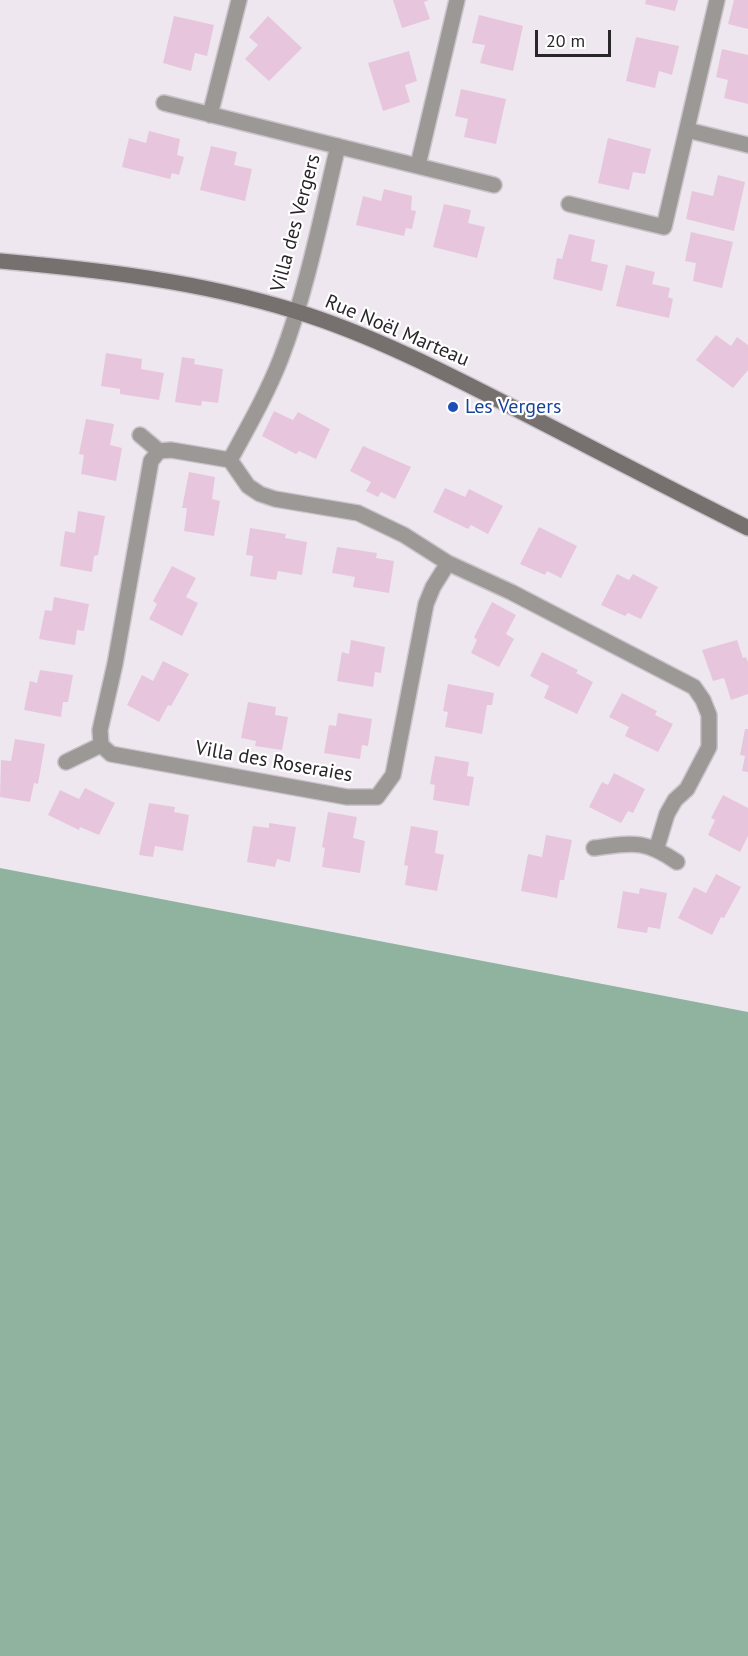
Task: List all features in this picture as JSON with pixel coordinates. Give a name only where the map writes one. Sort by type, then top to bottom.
[{"type":"street","points":[[210,115],[239,0]]},
{"type":"street","points":[[418,165],[457,0]]},
{"type":"street","points":[[569,204],[664,227],[717,0]]},
{"type":"street","name":"Villa des Vergers","points":[[164,103],[494,185]]},
{"type":"street","points":[[687,130],[748,145]]},
{"type":"street","name":"Villa des Vergers","points":[[295,311],[309,268],[338,146]]},
{"type":"street","name":"Rue Noël Marteau","points":[[0,261],[129,274],[214,289],[295,311],[343,328],[455,378],[748,528]]},
{"type":"street","points":[[230,460],[259,408],[277,367],[295,311]]},
{"type":"street","points":[[140,435],[159,450],[230,460],[248,486],[260,494],[275,499],[358,513],[405,535],[448,563],[511,592],[694,687],[709,715],[709,747],[687,789],[675,800],[667,814],[657,848]]},
{"type":"street","points":[[66,762],[101,745],[100,730],[115,663],[147,478],[152,461],[159,450]]},
{"type":"street","name":"Villa des Roseraies","points":[[101,745],[111,754],[347,797],[377,796],[393,775],[426,604],[433,586],[448,563]]},
{"type":"street","points":[[594,848],[633,843],[657,848],[677,862]]},
{"type":"green space","points":[[0,868],[748,1012],[748,1656],[0,1656]]},
{"type":"building","points":[[393,0],[429,0],[424,2],[430,19],[402,28]]},
{"type":"building","points":[[646,0],[678,0],[675,11],[645,4]]},
{"type":"building","points":[[734,0],[748,0],[748,29],[728,24]]},
{"type":"building","points":[[479,15],[523,26],[513,71],[480,63],[485,45],[472,43]]},
{"type":"building","points":[[174,16],[214,25],[207,56],[195,53],[191,71],[163,63]]},
{"type":"building","points":[[268,16],[302,48],[269,81],[245,59],[258,45],[249,37]]},
{"type":"building","points":[[636,37],[679,46],[672,75],[659,71],[655,88],[626,81]]},
{"type":"building","points":[[722,49],[748,55],[748,104],[724,98],[728,80],[716,77]]},
{"type":"building","points":[[409,51],[417,81],[405,85],[410,102],[383,111],[368,63]]},
{"type":"building","points":[[461,89],[506,99],[496,144],[464,137],[468,119],[455,116]]},
{"type":"building","points":[[149,131],[180,139],[177,155],[184,157],[179,175],[172,173],[170,179],[122,167],[129,138],[146,143]]},
{"type":"building","points":[[608,138],[651,149],[645,174],[633,172],[629,190],[598,183]]},
{"type":"building","points":[[211,146],[237,152],[234,165],[252,169],[245,201],[200,190]]},
{"type":"building","points":[[718,175],[745,182],[734,231],[686,219],[692,191],[713,196]]},
{"type":"building","points":[[384,189],[412,196],[411,210],[416,211],[412,229],[406,228],[404,236],[356,225],[363,196],[381,201]]},
{"type":"building","points":[[444,204],[471,210],[468,223],[485,227],[477,258],[433,247]]},
{"type":"building","points":[[691,232],[733,242],[722,288],[693,281],[696,263],[685,261]]},
{"type":"building","points":[[569,234],[595,240],[591,261],[608,265],[602,291],[553,279],[557,258],[562,259]]},
{"type":"building","points":[[626,265],[655,272],[652,284],[670,288],[668,297],[673,299],[669,318],[616,306]]},
{"type":"building","points":[[716,335],[731,346],[737,337],[748,345],[748,370],[733,388],[696,360]]},
{"type":"building","points":[[106,353],[142,359],[141,369],[164,373],[159,400],[120,394],[120,389],[101,386]]},
{"type":"building","points":[[182,357],[195,359],[194,364],[223,369],[218,403],[202,401],[201,406],[175,402]]},
{"type":"building","points":[[274,411],[293,420],[298,412],[330,429],[316,459],[299,451],[296,454],[262,436]]},
{"type":"building","points":[[86,419],[114,424],[110,445],[122,448],[116,481],[81,474],[84,455],[79,454]]},
{"type":"building","points":[[363,446],[411,467],[395,499],[381,492],[378,497],[366,491],[371,482],[350,471]]},
{"type":"building","points":[[189,472],[215,477],[212,499],[220,501],[214,536],[184,531],[187,508],[182,508]]},
{"type":"building","points":[[445,488],[465,497],[469,489],[503,506],[488,534],[471,525],[468,529],[433,512]]},
{"type":"building","points":[[78,511],[105,516],[98,555],[94,556],[92,572],[60,566],[65,531],[75,533]]},
{"type":"building","points":[[539,527],[577,546],[561,578],[547,571],[545,575],[520,564]]},
{"type":"building","points":[[250,528],[286,534],[285,538],[307,542],[302,575],[278,571],[276,580],[250,576],[253,556],[246,555]]},
{"type":"building","points":[[337,547],[377,553],[376,558],[394,561],[389,593],[353,587],[355,577],[332,573]]},
{"type":"building","points":[[172,566],[196,578],[186,597],[198,603],[182,636],[149,619],[157,604],[153,601]]},
{"type":"building","points":[[617,574],[629,580],[633,574],[658,587],[641,619],[628,613],[625,616],[601,605]]},
{"type":"building","points":[[54,597],[89,604],[84,631],[77,630],[75,645],[39,639],[45,610],[52,611]]},
{"type":"building","points":[[492,602],[516,615],[506,634],[514,639],[499,667],[471,653],[477,640],[474,637]]},
{"type":"building","points":[[351,640],[385,647],[381,673],[375,672],[373,687],[337,681],[342,652],[349,654]]},
{"type":"building","points":[[737,640],[743,658],[746,657],[748,662],[748,694],[731,700],[724,678],[713,681],[702,650]]},
{"type":"building","points":[[542,652],[578,670],[576,673],[593,682],[577,714],[544,698],[549,686],[530,676]]},
{"type":"building","points":[[163,661],[189,674],[159,722],[127,705],[142,675],[153,681]]},
{"type":"building","points":[[40,670],[73,675],[68,702],[63,702],[61,717],[24,710],[30,681],[37,683]]},
{"type":"building","points":[[448,684],[494,693],[492,705],[487,705],[482,734],[445,727],[448,712],[443,711]]},
{"type":"building","points":[[622,693],[657,711],[655,715],[673,724],[658,752],[625,736],[629,727],[609,717]]},
{"type":"building","points":[[248,702],[276,707],[275,715],[288,717],[282,750],[255,746],[256,741],[241,738]]},
{"type":"building","points":[[338,713],[372,719],[368,746],[362,745],[360,759],[324,753],[329,725],[336,726]]},
{"type":"building","points":[[745,729],[748,729],[748,772],[742,771],[745,756],[740,755]]},
{"type":"building","points":[[15,739],[45,744],[38,784],[34,783],[30,802],[0,797],[1,760],[11,761]]},
{"type":"building","points":[[435,756],[469,762],[467,776],[474,777],[469,806],[433,800],[435,785],[430,784]]},
{"type":"building","points":[[614,773],[645,789],[633,813],[628,811],[621,823],[589,807],[602,782],[608,785]]},
{"type":"building","points":[[85,788],[115,803],[99,835],[80,827],[79,830],[48,815],[60,790],[79,799]]},
{"type":"building","points":[[723,795],[748,808],[748,836],[740,852],[708,835],[715,820],[711,818]]},
{"type":"building","points":[[149,803],[175,807],[174,812],[189,815],[183,851],[155,846],[153,857],[139,855]]},
{"type":"building","points":[[328,812],[357,817],[353,838],[365,841],[360,873],[322,867],[325,848],[322,847]]},
{"type":"building","points":[[269,823],[296,827],[290,862],[277,859],[275,867],[247,862],[253,826],[269,828]]},
{"type":"building","points":[[411,826],[438,831],[435,853],[444,855],[437,891],[405,885],[408,866],[404,865]]},
{"type":"building","points":[[546,835],[572,840],[564,880],[560,880],[557,898],[521,891],[528,854],[542,857]]},
{"type":"building","points":[[716,874],[741,887],[712,935],[678,918],[694,887],[706,893]]},
{"type":"building","points":[[640,888],[667,893],[660,929],[648,927],[647,933],[617,928],[623,891],[639,894]]},
{"type":"place","name":"Les Vergers","points":[[453,407]]}]
